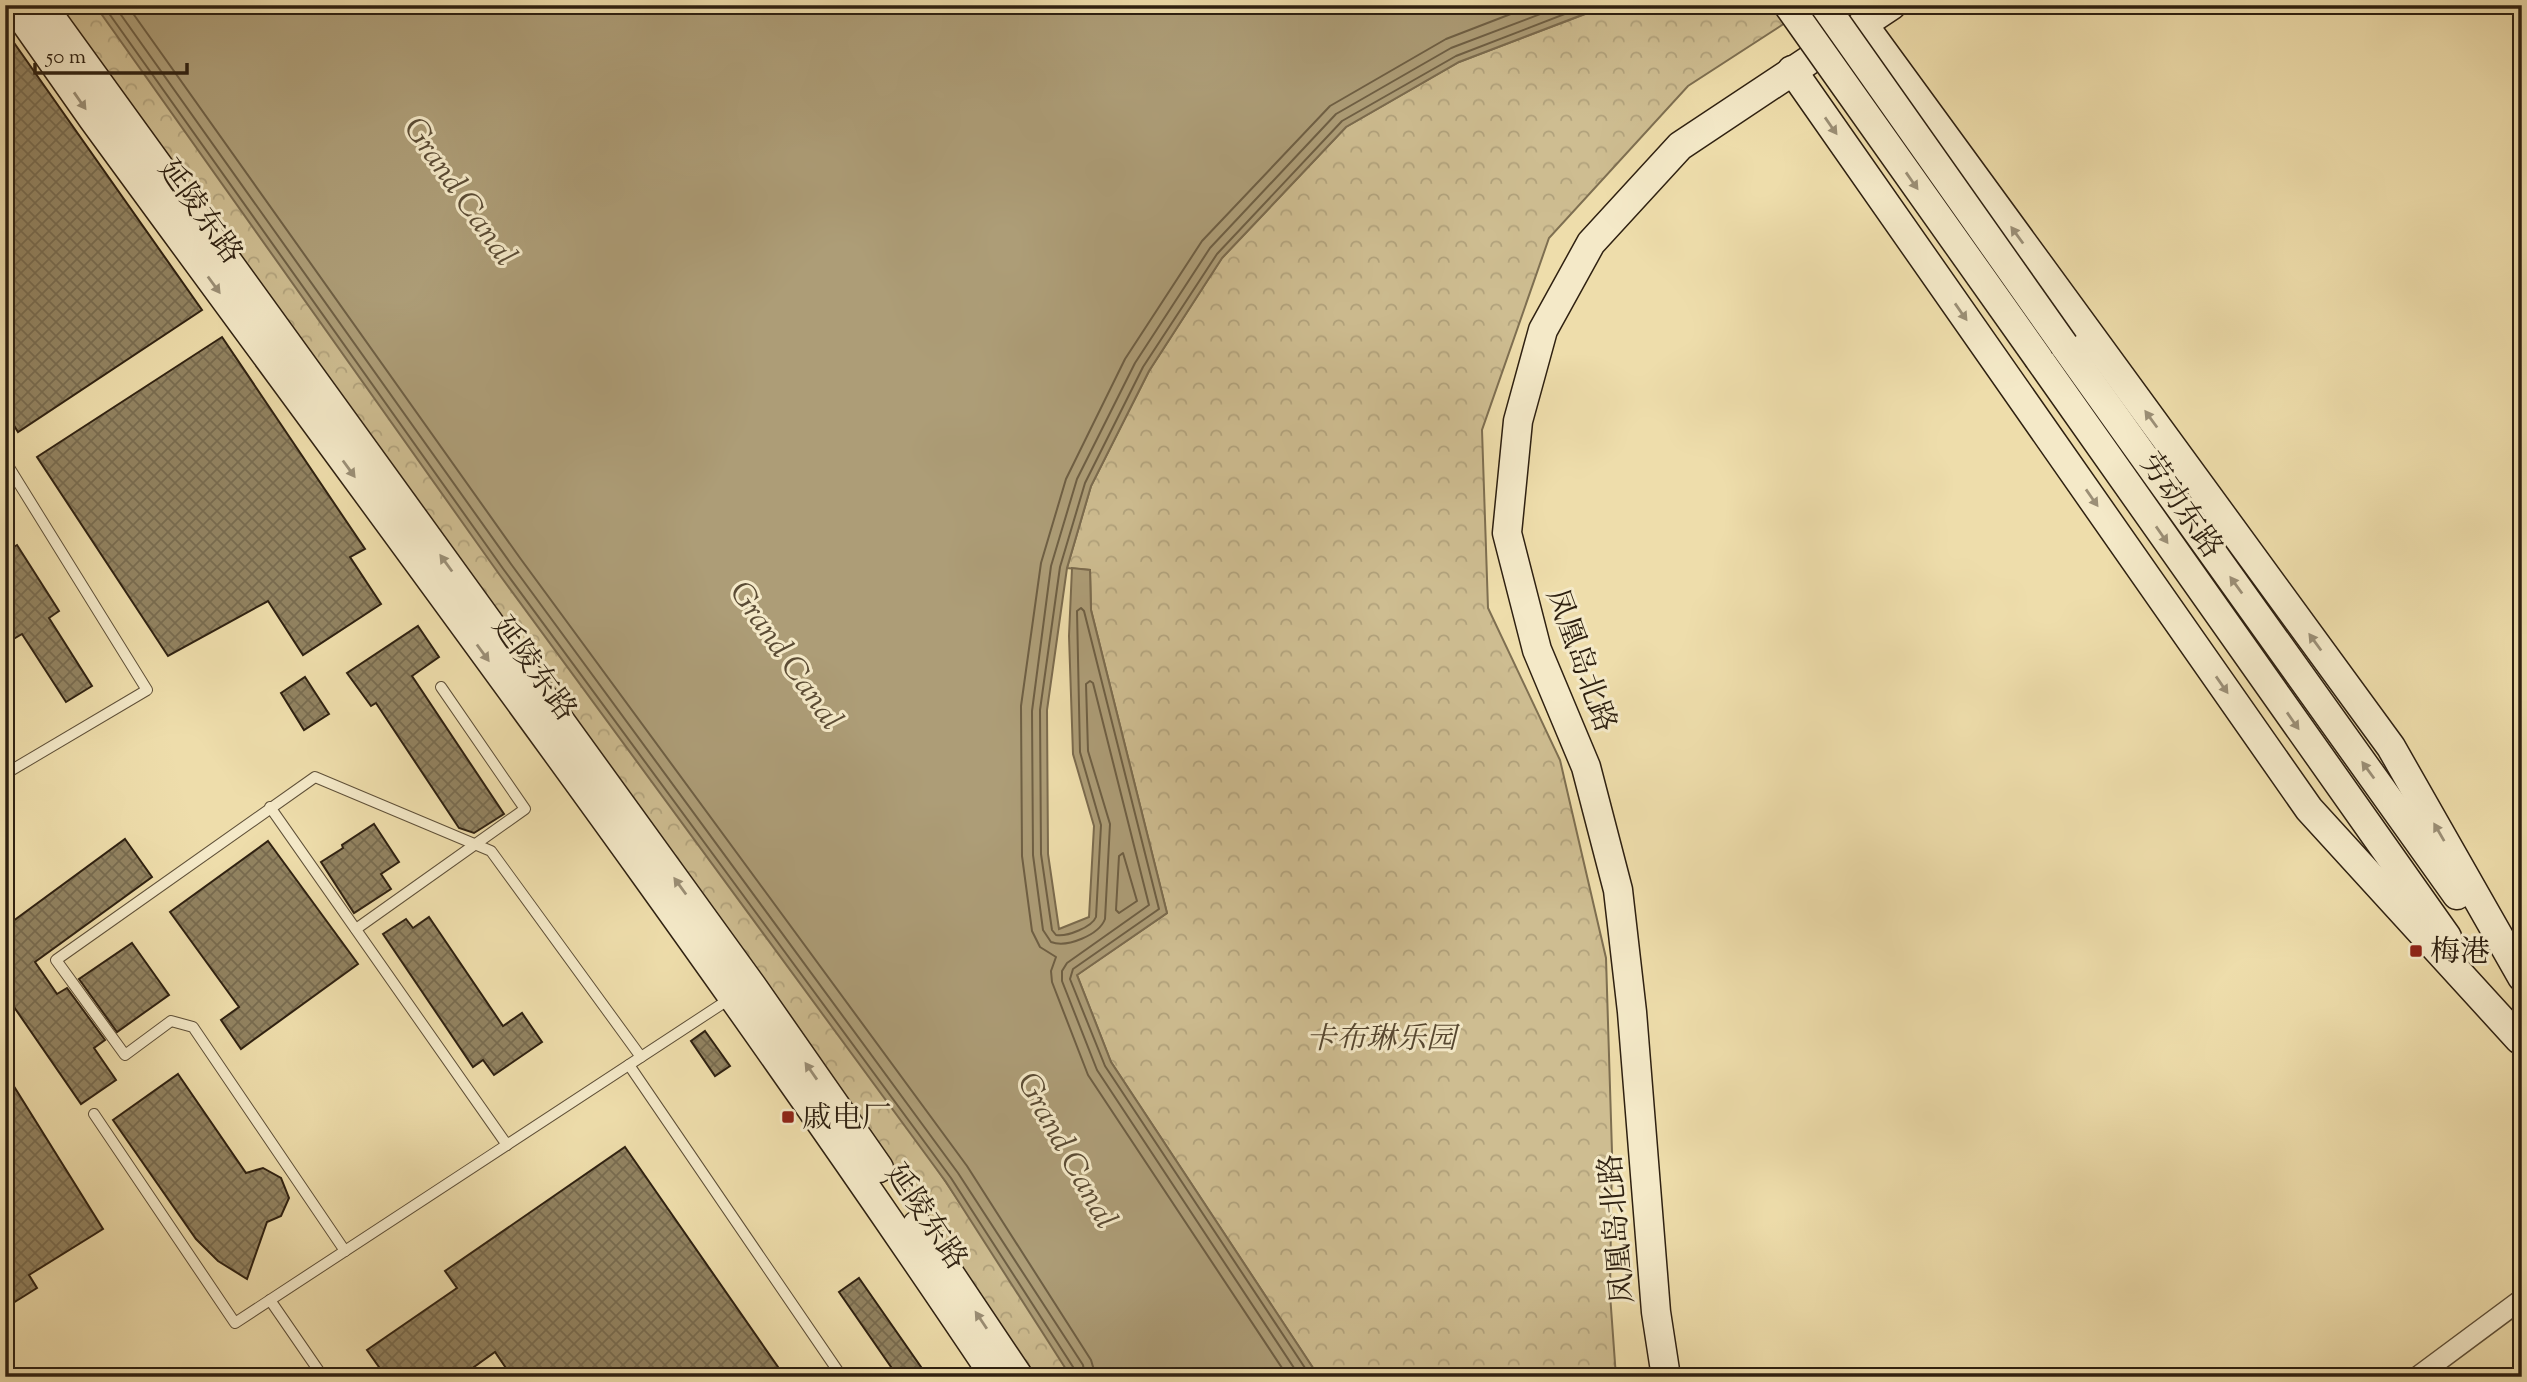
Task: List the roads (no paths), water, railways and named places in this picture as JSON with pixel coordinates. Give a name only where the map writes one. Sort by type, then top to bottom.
[{"type":"main road","name":"延陵东路","points":[[13,5],[125,164],[734,996],[874,1195],[995,1377]]},
{"type":"main road","name":"延陵东路","points":[[42,5],[744,974],[1019,1377]]},
{"type":"main road","name":"劳动东路","points":[[1788,5],[2520,1041]]},
{"type":"main road","name":"劳动东路","points":[[1824,5],[2522,985]]},
{"type":"main road","name":"凤凰岛北路","points":[[1666,1377],[1656,1312],[1632,1012],[1618,890],[1586,767],[1537,650],[1507,533],[1518,421],[1543,330],[1591,243],[1680,146],[1892,5]]},
{"type":"main road","points":[[1863,24],[2391,747],[2522,977]]},
{"type":"main road","points":[[1792,70],[2309,809],[2520,1041]]},
{"type":"street","points":[[2417,1377],[2522,1299]]},
{"type":"lane","points":[[5,461],[147,690],[5,774]]},
{"type":"lane","points":[[356,929],[525,809],[441,687]]},
{"type":"lane","points":[[345,1251],[192,1027],[172,1021],[125,1055],[56,960],[315,777],[491,851],[641,1057]]},
{"type":"lane","points":[[270,807],[507,1145]]},
{"type":"lane","points":[[94,1114],[235,1323],[734,996]]},
{"type":"lane","points":[[629,1065],[842,1377]]},
{"type":"lane","points":[[270,1300],[323,1377]]},
{"type":"water","name":"Grand Canal","points":[[95,5],[1608,5],[1459,62],[1346,127],[1222,258],[1149,371],[1091,486],[1067,568],[1047,710],[1048,854],[1059,929],[1089,917],[1094,826],[1073,754],[1069,636],[1072,568],[1090,570],[1091,610],[1167,913],[1077,975],[1111,1062],[1319,1377],[1071,1377],[946,1182],[499,574]]},
{"type":"place","name":"梅港","points":[[2416,951]]},
{"type":"place","name":"戚电厂","points":[[788,1117]]},
{"type":"park label","name":"卡布琳乐园","points":[[1381,1038]]}]
